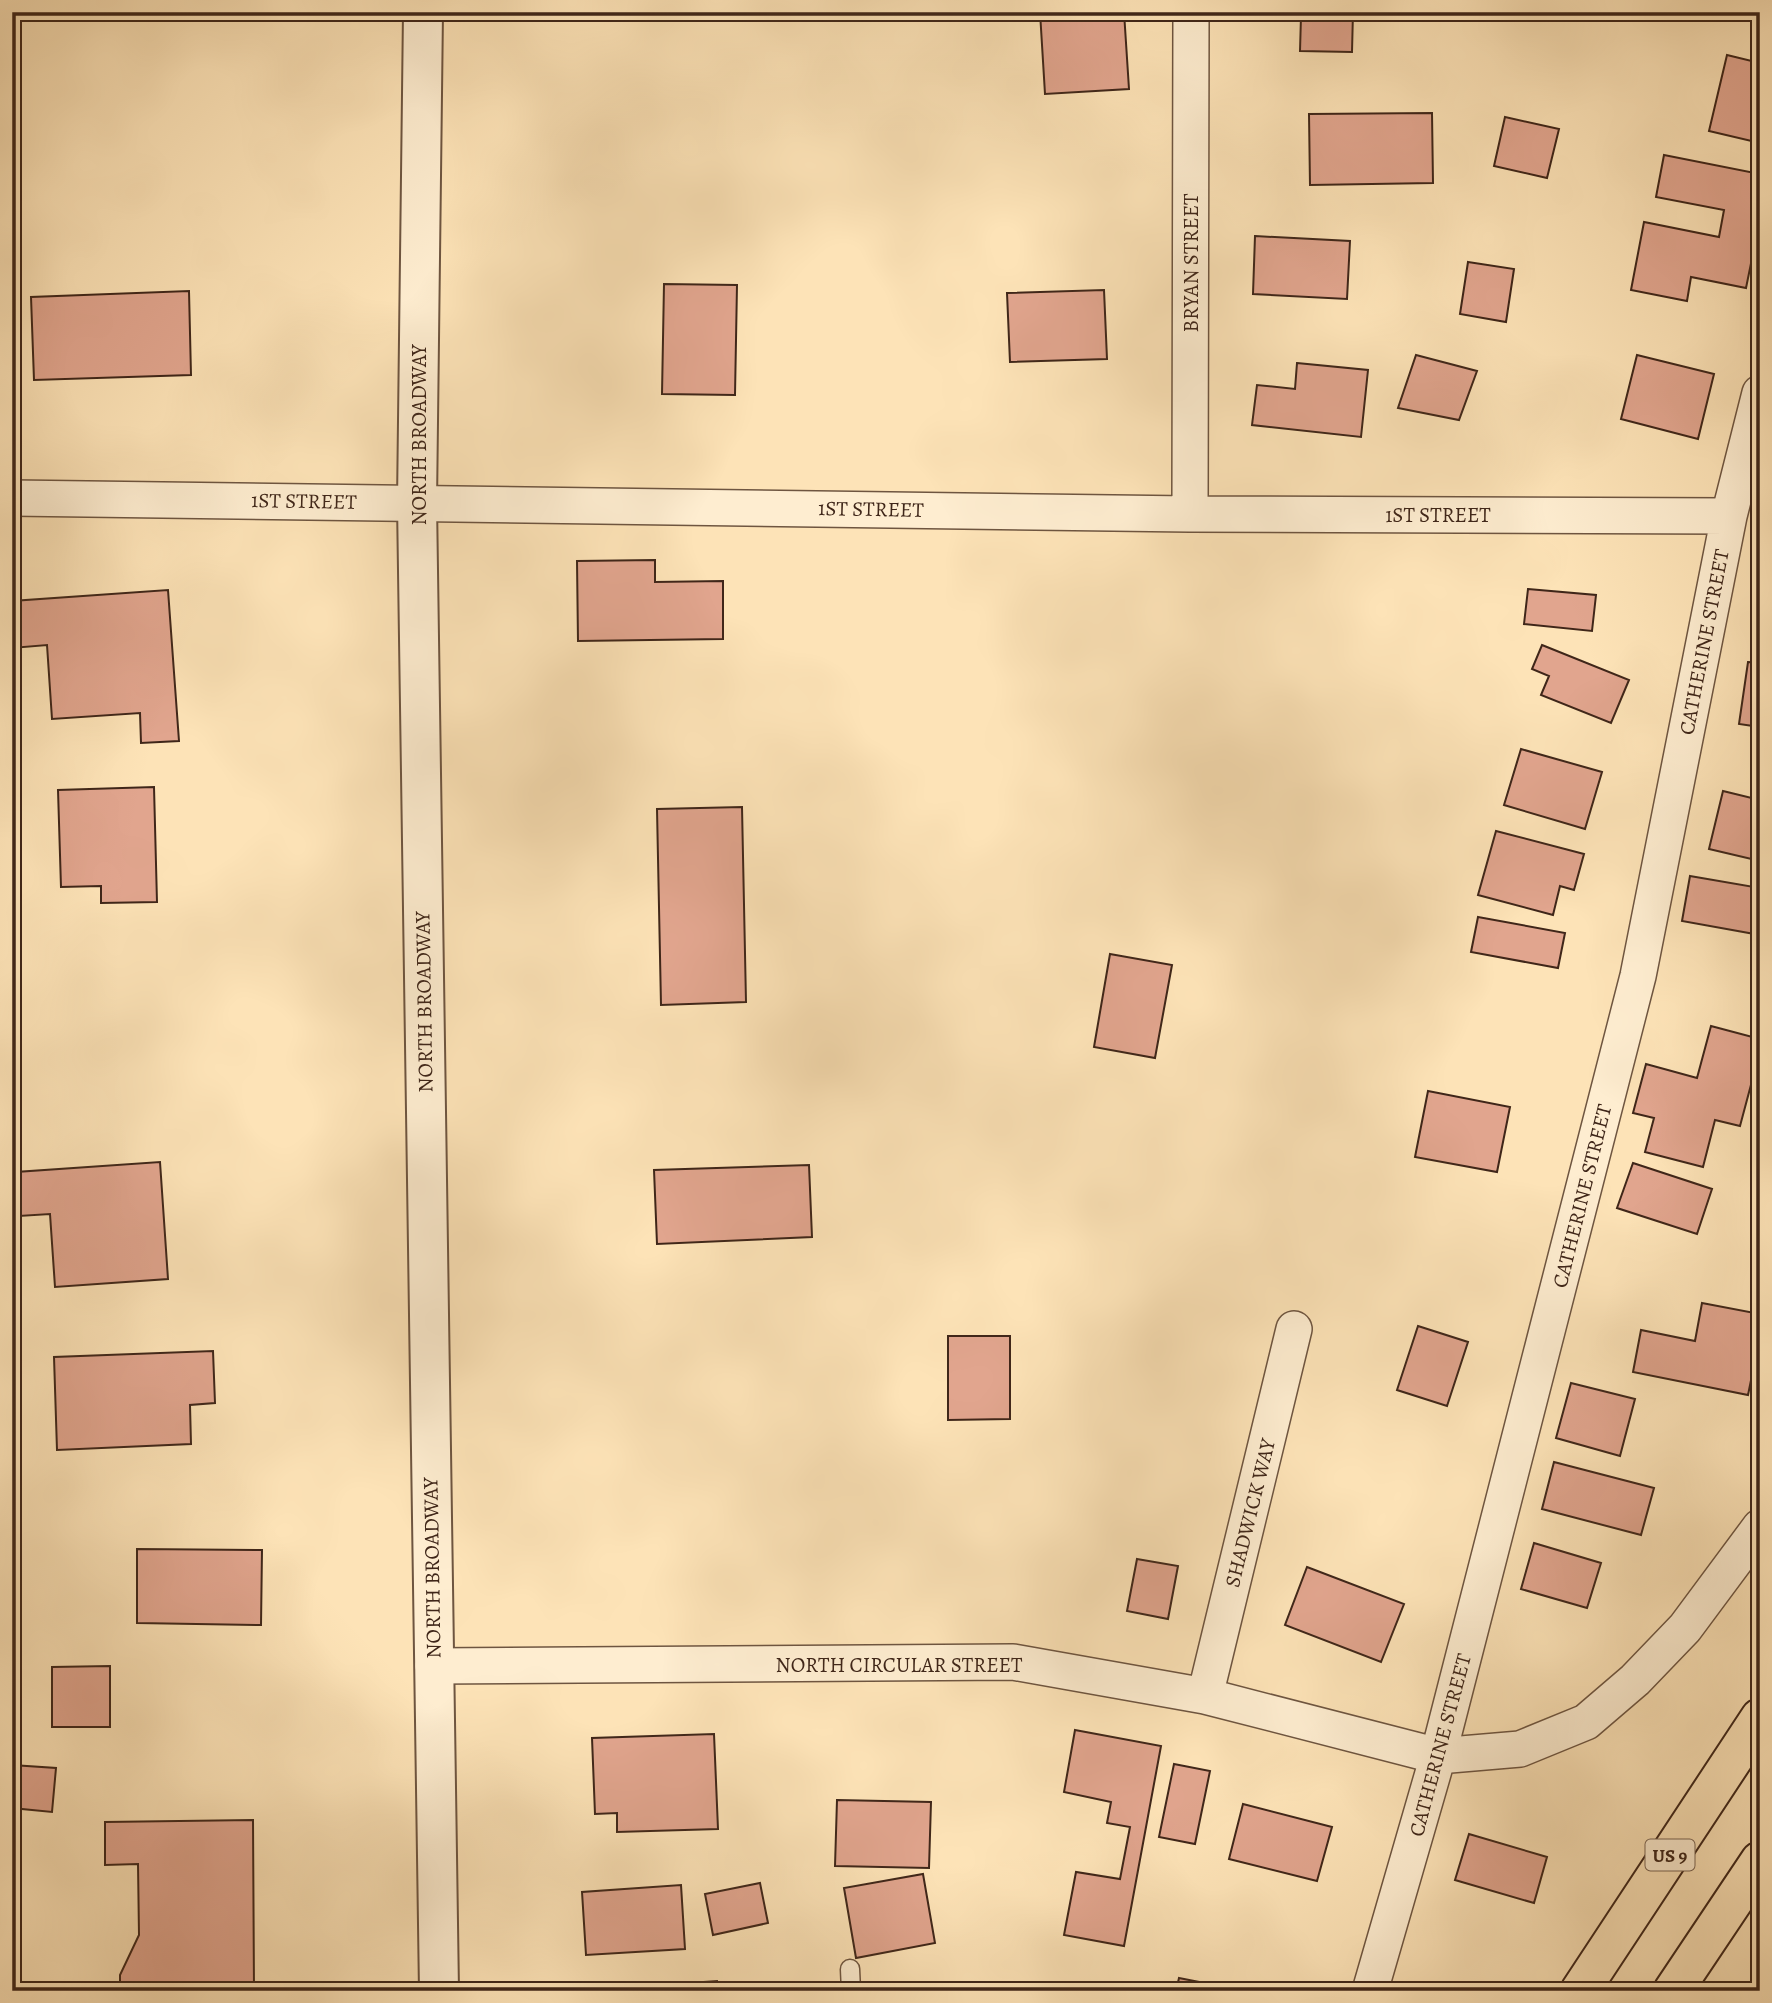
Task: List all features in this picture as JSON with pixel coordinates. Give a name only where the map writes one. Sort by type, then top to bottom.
[{"type":"highway","name":"US 9","points":[[1580,1991],[1760,1718]]},
{"type":"highway","points":[[1673,1991],[1760,1861]]},
{"type":"street","name":"NORTH BROADWAY","points":[[423,12],[418,503],[439,1991]]},
{"type":"street","name":"BRYAN STREET","points":[[1190,514],[1191,12]]},
{"type":"street","name":"CATHERINE STREET","points":[[1370,1991],[1438,1756],[1638,976],[1729,516],[1760,393]]},
{"type":"street","name":"1ST STREET","points":[[12,498],[1190,514],[1729,516]]},
{"type":"street","name":"SHADWICK WAY","points":[[1205,1696],[1294,1329]]},
{"type":"street","name":"NORTH CIRCULAR STREET","points":[[433,1666],[1013,1662],[1205,1696],[1438,1756],[1520,1749],[1586,1722],[1635,1680],[1685,1628],[1760,1527]]},
{"type":"lane","points":[[850,1969],[851,1991]]},
{"type":"building","points":[[1040,12],[1124,12],[1129,89],[1045,94]]},
{"type":"building","points":[[1244,12],[1353,12],[1352,52],[1300,51],[1301,16],[1244,15]]},
{"type":"building","points":[[1727,55],[1760,63],[1760,143],[1709,131]]},
{"type":"building","points":[[1432,113],[1433,183],[1310,185],[1309,114]]},
{"type":"building","points":[[1505,117],[1559,129],[1547,178],[1494,166]]},
{"type":"building","points":[[1664,155],[1760,174],[1760,219],[1746,288],[1691,277],[1687,301],[1631,290],[1644,222],[1719,237],[1724,210],[1656,197]]},
{"type":"building","points":[[1255,236],[1350,241],[1347,299],[1253,294]]},
{"type":"building","points":[[1468,262],[1514,269],[1506,322],[1460,314]]},
{"type":"building","points":[[664,284],[737,285],[735,395],[662,394]]},
{"type":"building","points":[[1104,290],[1107,359],[1010,362],[1007,293]]},
{"type":"building","points":[[189,291],[191,375],[34,380],[31,297]]},
{"type":"building","points":[[1416,355],[1477,371],[1459,420],[1398,408]]},
{"type":"building","points":[[1637,355],[1714,374],[1698,439],[1621,419]]},
{"type":"building","points":[[1297,363],[1368,370],[1361,437],[1252,425],[1257,385],[1295,389]]},
{"type":"building","points":[[655,560],[655,582],[723,581],[723,639],[578,641],[577,561]]},
{"type":"building","points":[[1528,589],[1596,595],[1592,631],[1524,624]]},
{"type":"building","points":[[168,590],[179,741],[141,743],[140,713],[52,719],[47,645],[12,648],[12,601]]},
{"type":"building","points":[[1542,645],[1629,680],[1611,723],[1541,695],[1549,676],[1532,669]]},
{"type":"building","points":[[1748,662],[1760,663],[1760,727],[1739,724]]},
{"type":"building","points":[[1521,749],[1602,772],[1585,829],[1504,805]]},
{"type":"building","points":[[154,787],[157,902],[101,903],[101,886],[61,887],[58,790]]},
{"type":"building","points":[[1723,791],[1760,800],[1760,861],[1709,849]]},
{"type":"building","points":[[742,807],[746,1002],[661,1005],[657,809]]},
{"type":"building","points":[[1496,831],[1584,854],[1574,890],[1560,886],[1553,915],[1478,895]]},
{"type":"building","points":[[1690,876],[1760,888],[1760,935],[1682,921]]},
{"type":"building","points":[[1478,917],[1565,933],[1558,968],[1471,952]]},
{"type":"building","points":[[1110,954],[1172,965],[1155,1058],[1094,1047]]},
{"type":"building","points":[[1711,1026],[1760,1039],[1760,1051],[1740,1126],[1715,1120],[1703,1167],[1645,1152],[1654,1118],[1633,1113],[1646,1064],[1697,1078]]},
{"type":"building","points":[[1428,1091],[1510,1107],[1497,1172],[1415,1157]]},
{"type":"building","points":[[160,1162],[168,1279],[55,1287],[50,1214],[19,1216],[16,1172]]},
{"type":"building","points":[[1633,1163],[1712,1189],[1697,1234],[1617,1208]]},
{"type":"building","points":[[809,1165],[812,1237],[657,1244],[654,1170]]},
{"type":"building","points":[[1702,1303],[1760,1314],[1760,1336],[1748,1395],[1633,1372],[1641,1330],[1695,1341]]},
{"type":"building","points":[[1418,1326],[1468,1342],[1447,1406],[1397,1390]]},
{"type":"building","points":[[948,1336],[1010,1336],[1010,1419],[948,1420]]},
{"type":"building","points":[[213,1351],[215,1403],[190,1405],[191,1444],[57,1450],[54,1357]]},
{"type":"building","points":[[1571,1383],[1635,1399],[1620,1456],[1556,1438]]},
{"type":"building","points":[[1554,1462],[1654,1488],[1641,1535],[1542,1509]]},
{"type":"building","points":[[1534,1543],[1601,1563],[1587,1608],[1521,1589]]},
{"type":"building","points":[[137,1549],[262,1550],[261,1625],[137,1623]]},
{"type":"building","points":[[1137,1559],[1178,1566],[1168,1619],[1127,1611]]},
{"type":"building","points":[[1307,1567],[1404,1604],[1381,1662],[1285,1625]]},
{"type":"building","points":[[110,1666],[110,1727],[52,1727],[52,1667]]},
{"type":"building","points":[[1075,1730],[1161,1746],[1124,1946],[1064,1935],[1076,1872],[1120,1879],[1130,1827],[1107,1823],[1111,1802],[1064,1792]]},
{"type":"building","points":[[714,1734],[718,1829],[617,1832],[617,1813],[595,1814],[592,1738]]},
{"type":"building","points":[[1174,1764],[1210,1771],[1195,1844],[1159,1837]]},
{"type":"building","points":[[12,1765],[56,1768],[52,1812],[12,1808]]},
{"type":"building","points":[[837,1800],[931,1802],[929,1868],[835,1866]]},
{"type":"building","points":[[1243,1804],[1332,1827],[1317,1881],[1229,1859]]},
{"type":"building","points":[[253,1820],[254,1991],[120,1991],[120,1975],[139,1935],[138,1864],[105,1865],[105,1822]]},
{"type":"building","points":[[1469,1834],[1547,1857],[1534,1903],[1455,1880]]},
{"type":"building","points":[[923,1874],[935,1943],[856,1958],[844,1888]]},
{"type":"building","points":[[760,1883],[768,1923],[713,1935],[705,1894]]},
{"type":"building","points":[[681,1885],[685,1949],[586,1955],[582,1892]]},
{"type":"building","points":[[1179,1978],[1245,1991],[1176,1991]]},
{"type":"building","points":[[717,1981],[718,1991],[572,1991]]}]
